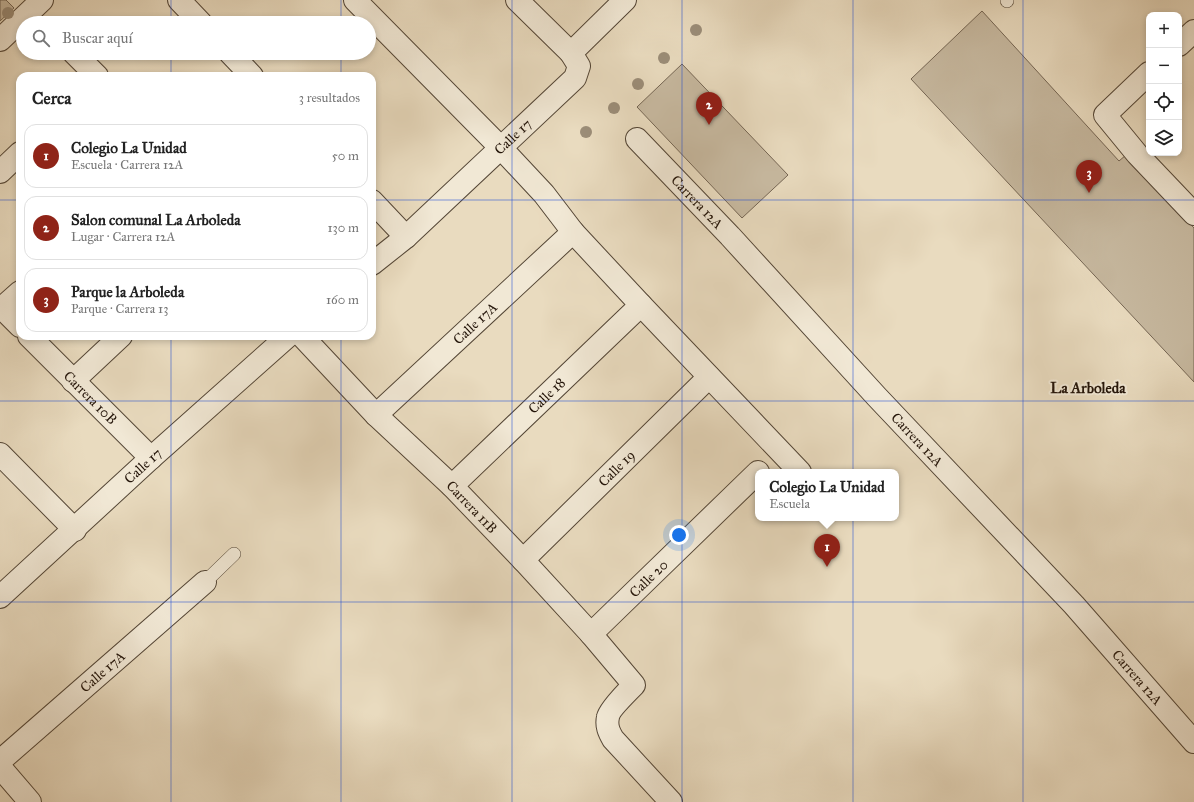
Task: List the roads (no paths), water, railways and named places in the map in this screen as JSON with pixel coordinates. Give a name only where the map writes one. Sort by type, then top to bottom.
[{"type":"street","points":[[179,0],[194,16]]},
{"type":"street","points":[[355,0],[371,16]]},
{"type":"street","points":[[518,0],[571,53],[625,0]]},
{"type":"street","points":[[26,16],[34,9]]},
{"type":"street","points":[[376,21],[501,148],[544,194],[573,232],[797,469]]},
{"type":"street","points":[[0,40],[16,25]]},
{"type":"street","points":[[1182,42],[1194,31]]},
{"type":"street","name":"Calle 17","points":[[376,261],[406,237],[575,78],[579,66],[571,53]]},
{"type":"street","points":[[81,60],[94,72]]},
{"type":"street","points":[[237,60],[248,72]]},
{"type":"street","points":[[1146,76],[1105,116],[1137,154],[1194,214]]},
{"type":"street","name":"Carrera 12A","points":[[637,139],[730,236],[877,397],[1074,605],[1194,742]]},
{"type":"street","points":[[0,172],[16,157]]},
{"type":"street","points":[[376,205],[406,237]]},
{"type":"street","name":"Calle 17A","points":[[376,415],[573,232]]},
{"type":"street","points":[[16,295],[1,307],[16,322]]},
{"type":"street","name":"Calle 18","points":[[452,486],[641,305]]},
{"type":"street","name":"Carrera 10B","points":[[34,340],[151,458]]},
{"type":"street","points":[[73,381],[117,340]]},
{"type":"street","name":"Calle 17","points":[[0,597],[151,458],[284,340]]},
{"type":"street","name":"Carrera 11B","points":[[306,340],[376,415],[452,486],[523,560],[591,634],[634,685],[622,697],[608,716],[608,730],[613,739],[671,802]]},
{"type":"street","name":"Calle 19","points":[[523,560],[710,377]]},
{"type":"street","name":"Calle 20","points":[[761,469],[780,451]]},
{"type":"street","points":[[0,454],[74,530]]},
{"type":"street","name":"Calle 20","points":[[591,634],[755,475]]},
{"type":"street","name":"Calle 17A","points":[[0,761],[205,582]]},
{"type":"street","points":[[0,767],[30,802]]},
{"type":"lane","points":[[205,582],[234,554]]},
{"type":"place","name":"Salon comunal La Arboleda","points":[[709,125]]},
{"type":"place","name":"Parque la Arboleda","points":[[1089,193]]},
{"type":"place","name":"Colegio La Unidad","points":[[827,567]]},
{"type":"district","name":"La Arboleda","points":[[1088,388]]}]
